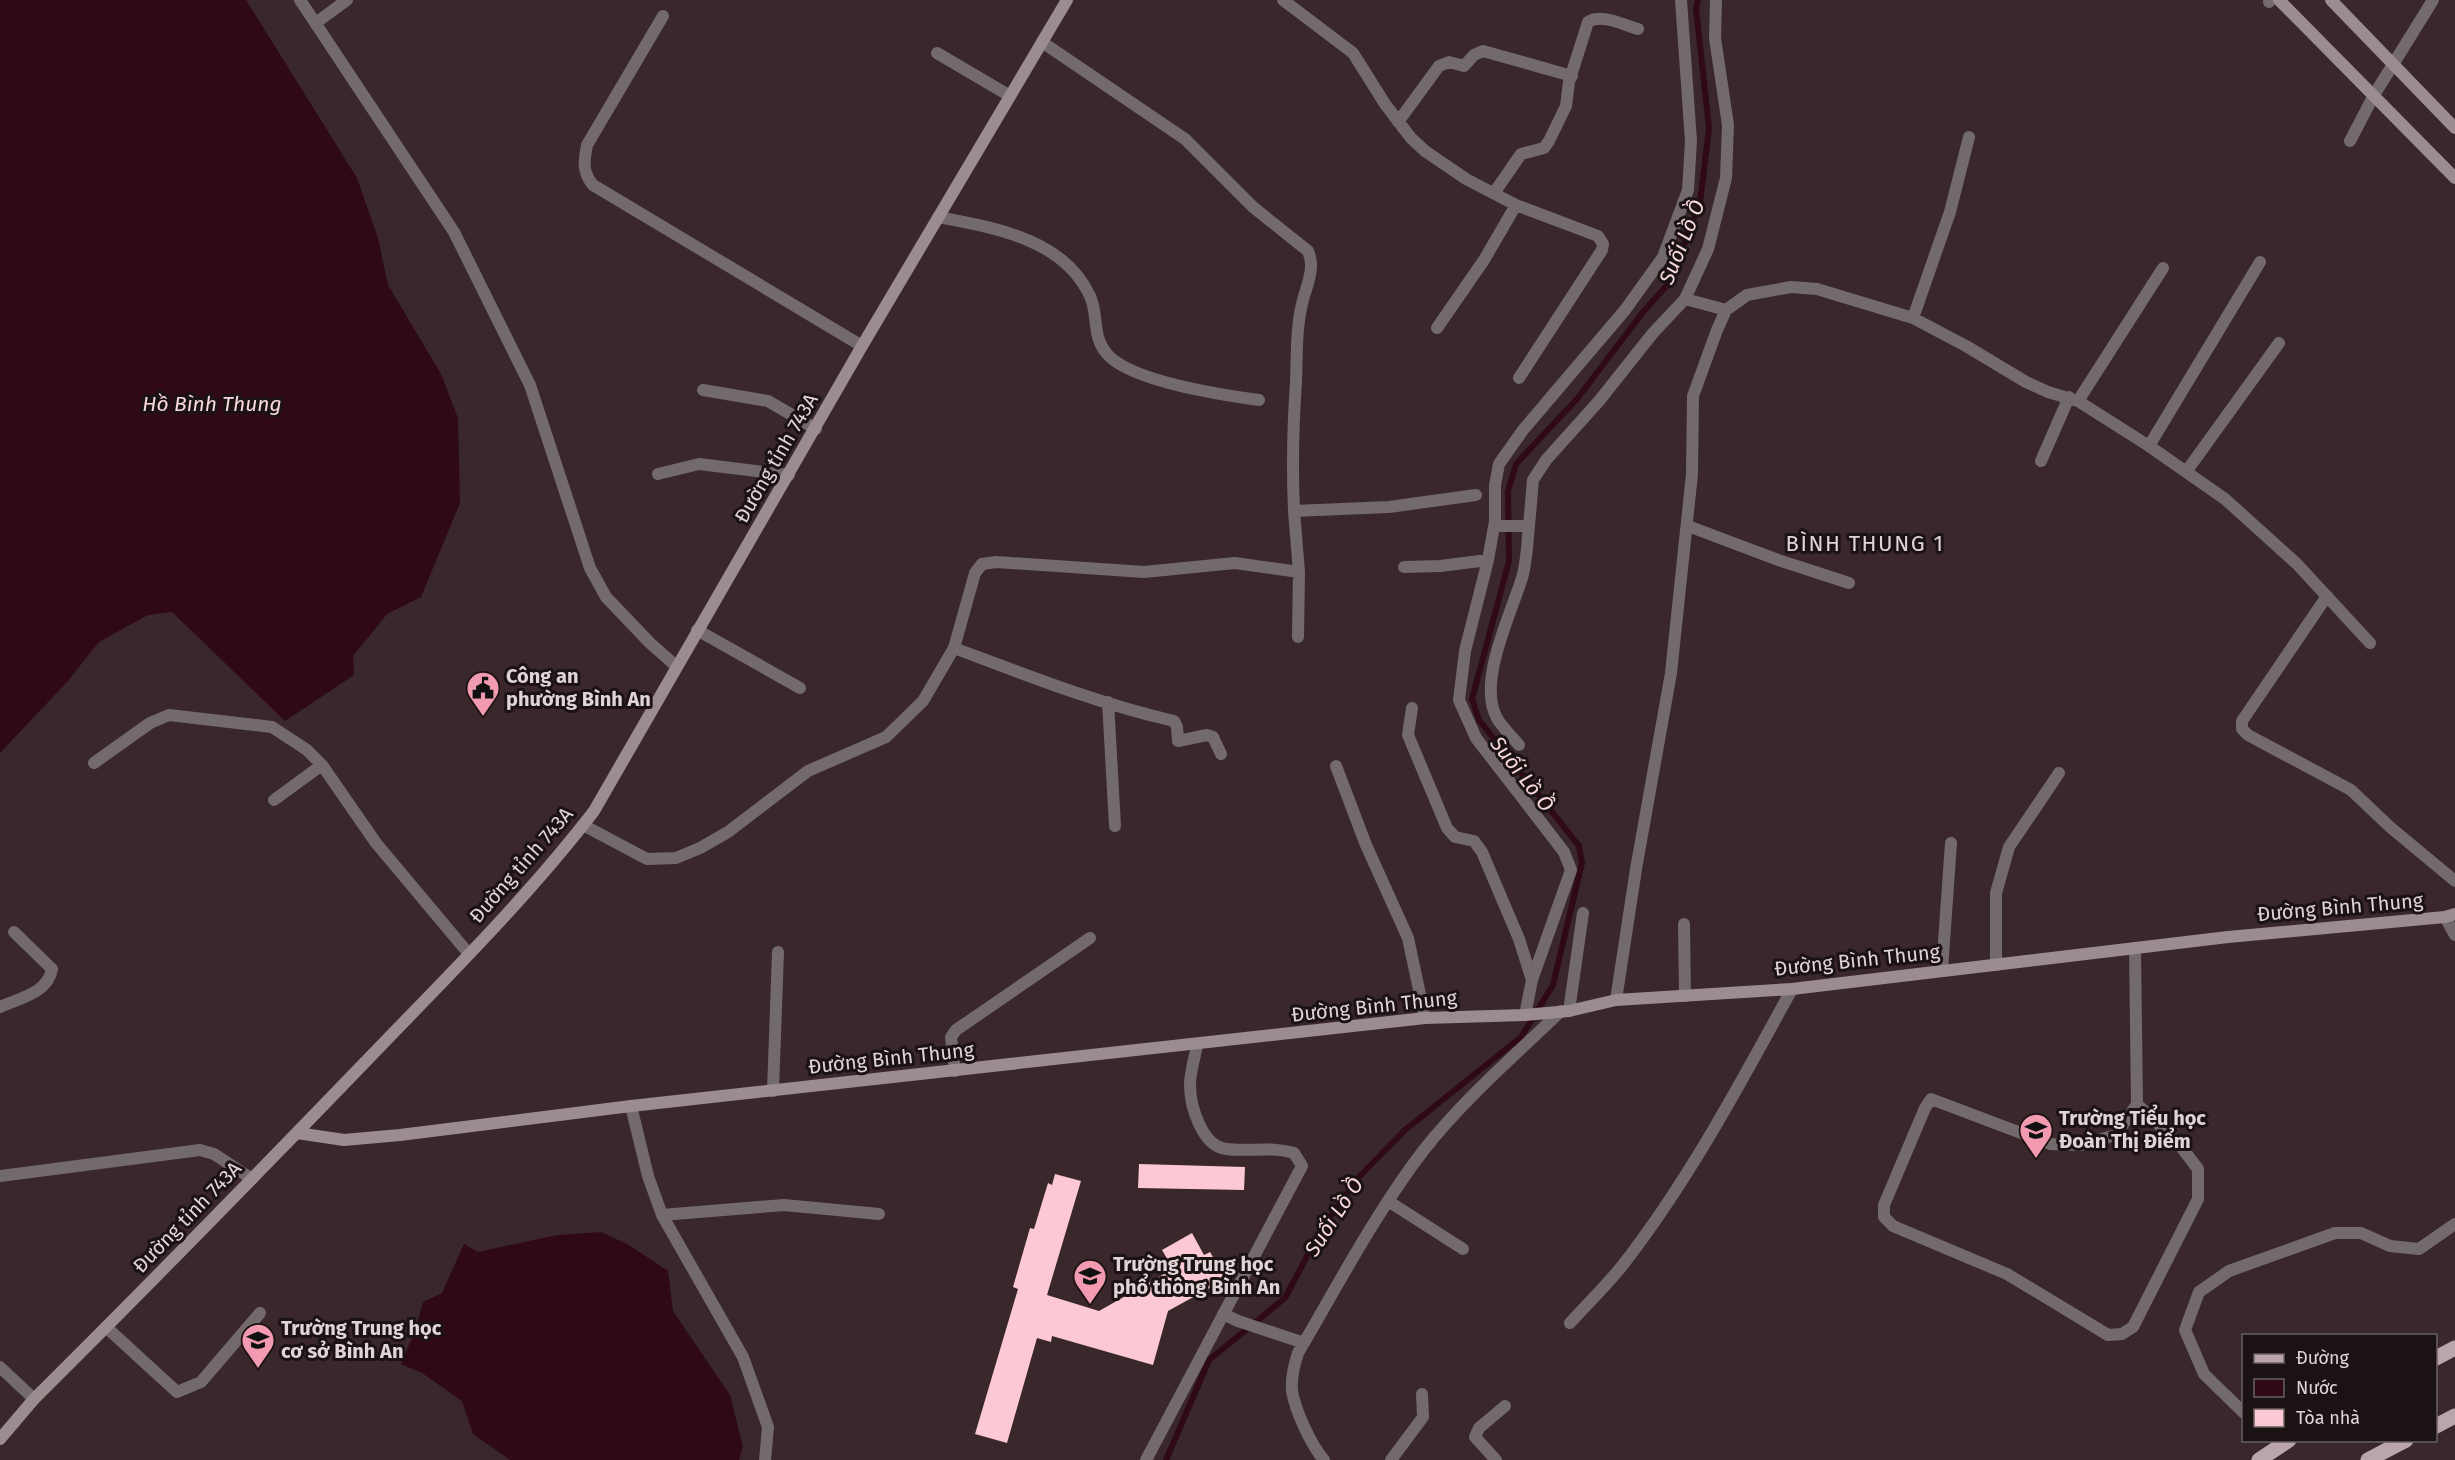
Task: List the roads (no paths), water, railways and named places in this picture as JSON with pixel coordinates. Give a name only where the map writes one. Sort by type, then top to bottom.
[{"type":"main road","points":[[2437,1358],[2455,1348]]},
{"type":"main road","points":[[2437,1425],[2455,1416]]},
{"type":"main road","points":[[2368,1460],[2402,1442]]},
{"type":"main road","points":[[2259,1460],[2280,1443]]},
{"type":"street","points":[[300,0],[317,22],[454,232],[530,385],[590,568],[606,597],[650,643],[676,666]]},
{"type":"street","points":[[317,22],[347,0]]},
{"type":"street","name":"Đường tỉnh 743A","points":[[0,1439],[34,1399],[252,1179],[469,954],[555,861],[594,811],[862,346],[1067,0]]},
{"type":"street","points":[[1283,0],[1353,52],[1398,122],[1425,151],[1467,179],[1516,205],[1598,236],[1603,244],[1602,250],[1579,288],[1519,378]]},
{"type":"street","points":[[1528,1014],[1532,980],[1571,870],[1564,852],[1476,738],[1459,700],[1465,651],[1488,560],[1494,526],[1495,485],[1499,464],[1523,430],[1625,310],[1664,257],[1685,199],[1688,189],[1691,141],[1681,0]]},
{"type":"street","points":[[1519,745],[1497,718],[1491,696],[1492,677],[1498,649],[1523,578],[1526,525],[1533,480],[1546,460],[1599,401],[1653,333],[1685,299],[1708,249],[1726,178],[1728,125],[1715,38],[1716,0]]},
{"type":"street","points":[[2331,0],[2455,128]]},
{"type":"street","points":[[2350,141],[2373,95],[2433,0]]},
{"type":"street","points":[[2273,1],[2373,95],[2455,178]]},
{"type":"street","points":[[663,16],[587,145],[584,163],[586,176],[593,185],[862,346]]},
{"type":"street","points":[[1494,193],[1521,154],[1544,148],[1549,141],[1566,106],[1588,22],[1593,18],[1601,19],[1638,29]]},
{"type":"street","points":[[1042,42],[1185,139],[1253,207],[1308,251],[1312,260],[1302,305],[1296,358],[1292,467],[1299,572],[1298,637]]},
{"type":"street","points":[[1398,122],[1439,66],[1449,62],[1464,66],[1474,55],[1483,51],[1572,76]]},
{"type":"street","points":[[937,53],[1010,96]]},
{"type":"street","points":[[1913,318],[1950,212],[1969,137]]},
{"type":"street","points":[[1437,328],[1484,260],[1516,205]]},
{"type":"street","points":[[938,217],[1015,234],[1050,252],[1076,273],[1091,297],[1099,342],[1120,366],[1144,375],[1217,394],[1259,400]]},
{"type":"street","points":[[2149,446],[2260,262]]},
{"type":"street","points":[[2041,461],[2074,399],[2163,268]]},
{"type":"street","points":[[1616,1000],[1636,869],[1671,673],[1688,526],[1692,474],[1693,396],[1726,310],[1747,296],[1791,286],[1817,289],[1913,318],[2026,382],[2048,393],[2074,399],[2149,446],[2225,499],[2265,534],[2370,643]]},
{"type":"street","points":[[1685,299],[1726,310]]},
{"type":"street","points":[[2186,472],[2280,343]]},
{"type":"street","points":[[703,390],[768,402],[816,429]]},
{"type":"street","points":[[658,474],[699,464],[789,475]]},
{"type":"street","points":[[1294,511],[1389,507],[1476,495]]},
{"type":"street","points":[[1494,526],[1526,525]]},
{"type":"street","points":[[1688,526],[1778,560],[1849,583]]},
{"type":"street","points":[[1404,567],[1440,566],[1488,560]]},
{"type":"street","points":[[583,825],[647,859],[676,858],[728,832],[808,771],[886,737],[923,701],[954,648],[975,573],[982,564],[996,562],[1144,572],[1235,563],[1299,572]]},
{"type":"street","points":[[2327,596],[2242,721],[2242,729],[2248,735],[2351,790],[2390,827],[2455,880]]},
{"type":"street","points":[[698,630],[800,688]]},
{"type":"street","points":[[954,648],[1140,713],[1174,721],[1178,741],[1207,735],[1214,737],[1221,754]]},
{"type":"street","points":[[1108,702],[1115,826]]},
{"type":"street","points":[[1412,708],[1408,735],[1447,828],[1455,837],[1474,841],[1482,852],[1519,939],[1532,980]]},
{"type":"street","points":[[94,764],[150,723],[169,715],[272,727],[307,750],[322,765],[376,843],[469,954]]},
{"type":"street","points":[[274,800],[322,765]]},
{"type":"street","points":[[1336,765],[1366,845],[1408,938],[1425,1018]]},
{"type":"street","points":[[1996,965],[1996,893],[2009,847],[2059,773]]},
{"type":"street","points":[[1941,970],[1951,843]]},
{"type":"street","points":[[1324,1460],[1300,1416],[1292,1390],[1293,1370],[1304,1343],[1388,1201],[1425,1149],[1452,1117],[1562,1011],[1582,913]]},
{"type":"street","points":[[2450,915],[2455,935]]},
{"type":"street","name":"Đường Bình Thung","points":[[297,1132],[344,1140],[1425,1018],[1528,1014],[1562,1011],[1616,1000],[1792,989],[2228,937],[2450,915]]},
{"type":"street","points":[[1684,924],[1685,996]]},
{"type":"street","points":[[0,1007],[40,990],[50,978],[52,969],[14,932]]},
{"type":"street","points":[[955,1071],[951,1037],[956,1030],[1090,938]]},
{"type":"street","points":[[2135,948],[2137,1104],[2116,1135],[2081,1145],[2050,1144],[1931,1099],[1925,1108],[1884,1205],[1884,1217],[1893,1226],[2007,1274],[2108,1335],[2122,1334],[2133,1327],[2198,1199],[2198,1168],[2179,1144],[2137,1104]]},
{"type":"street","points":[[773,1091],[778,952]]},
{"type":"street","points":[[1570,1323],[1623,1265],[1688,1170],[1720,1120],[1792,989]]},
{"type":"street","points":[[1146,1460],[1302,1166],[1294,1153],[1278,1148],[1223,1149],[1206,1137],[1196,1119],[1190,1085],[1197,1045]]},
{"type":"street","points":[[631,1106],[648,1176],[663,1215],[743,1357],[768,1427],[765,1460]]},
{"type":"street","points":[[0,1176],[200,1150],[214,1154],[252,1179]]},
{"type":"street","points":[[1388,1201],[1463,1249]]},
{"type":"street","points":[[663,1215],[784,1205],[879,1214]]},
{"type":"street","points":[[2242,1411],[2204,1374],[2186,1330],[2199,1292],[2229,1271],[2335,1233],[2361,1233],[2390,1246],[2419,1249],[2455,1224]]},
{"type":"street","points":[[106,1327],[177,1392],[201,1382],[260,1313]]},
{"type":"street","points":[[1223,1314],[1279,1336],[1304,1343]]},
{"type":"street","points":[[0,1367],[34,1399]]},
{"type":"street","points":[[1391,1460],[1423,1417],[1422,1394]]},
{"type":"street","points":[[1496,1460],[1475,1437],[1479,1428],[1505,1406]]},
{"type":"water","name":"Hồ Bình Thung","points":[[0,0],[246,0],[357,178],[378,238],[388,285],[441,374],[458,418],[460,503],[421,597],[387,614],[353,656],[354,675],[285,721],[172,612],[148,615],[99,642],[67,682],[0,753]]},
{"type":"water","points":[[601,1232],[629,1245],[668,1271],[673,1311],[730,1395],[743,1447],[739,1460],[510,1460],[473,1434],[462,1401],[422,1373],[401,1364],[416,1328],[423,1302],[442,1293],[464,1244],[478,1252],[557,1235]]},
{"type":"waterway","name":"Suối Lồ Ồ","points":[[1166,1460],[1209,1360],[1285,1298],[1322,1228],[1359,1177],[1405,1130],[1521,1037],[1553,985],[1582,863],[1579,846],[1479,720],[1472,699],[1509,561],[1508,491],[1516,464],[1577,399],[1643,312],[1669,283],[1700,203],[1709,128],[1696,8],[1698,0]]},
{"type":"place","name":"Công an phường Bình An","points":[[483,717]]},
{"type":"place","name":"Trường Tiểu học Đoàn Thị Điểm","points":[[2036,1159]]},
{"type":"place","name":"Trường Trung học phổ thông Bình An","points":[[1090,1305]]},
{"type":"place","name":"Trường Trung học cơ sở Bình An","points":[[258,1369]]},
{"type":"district","name":"BÌNH THUNG 1","points":[[1865,543]]}]
